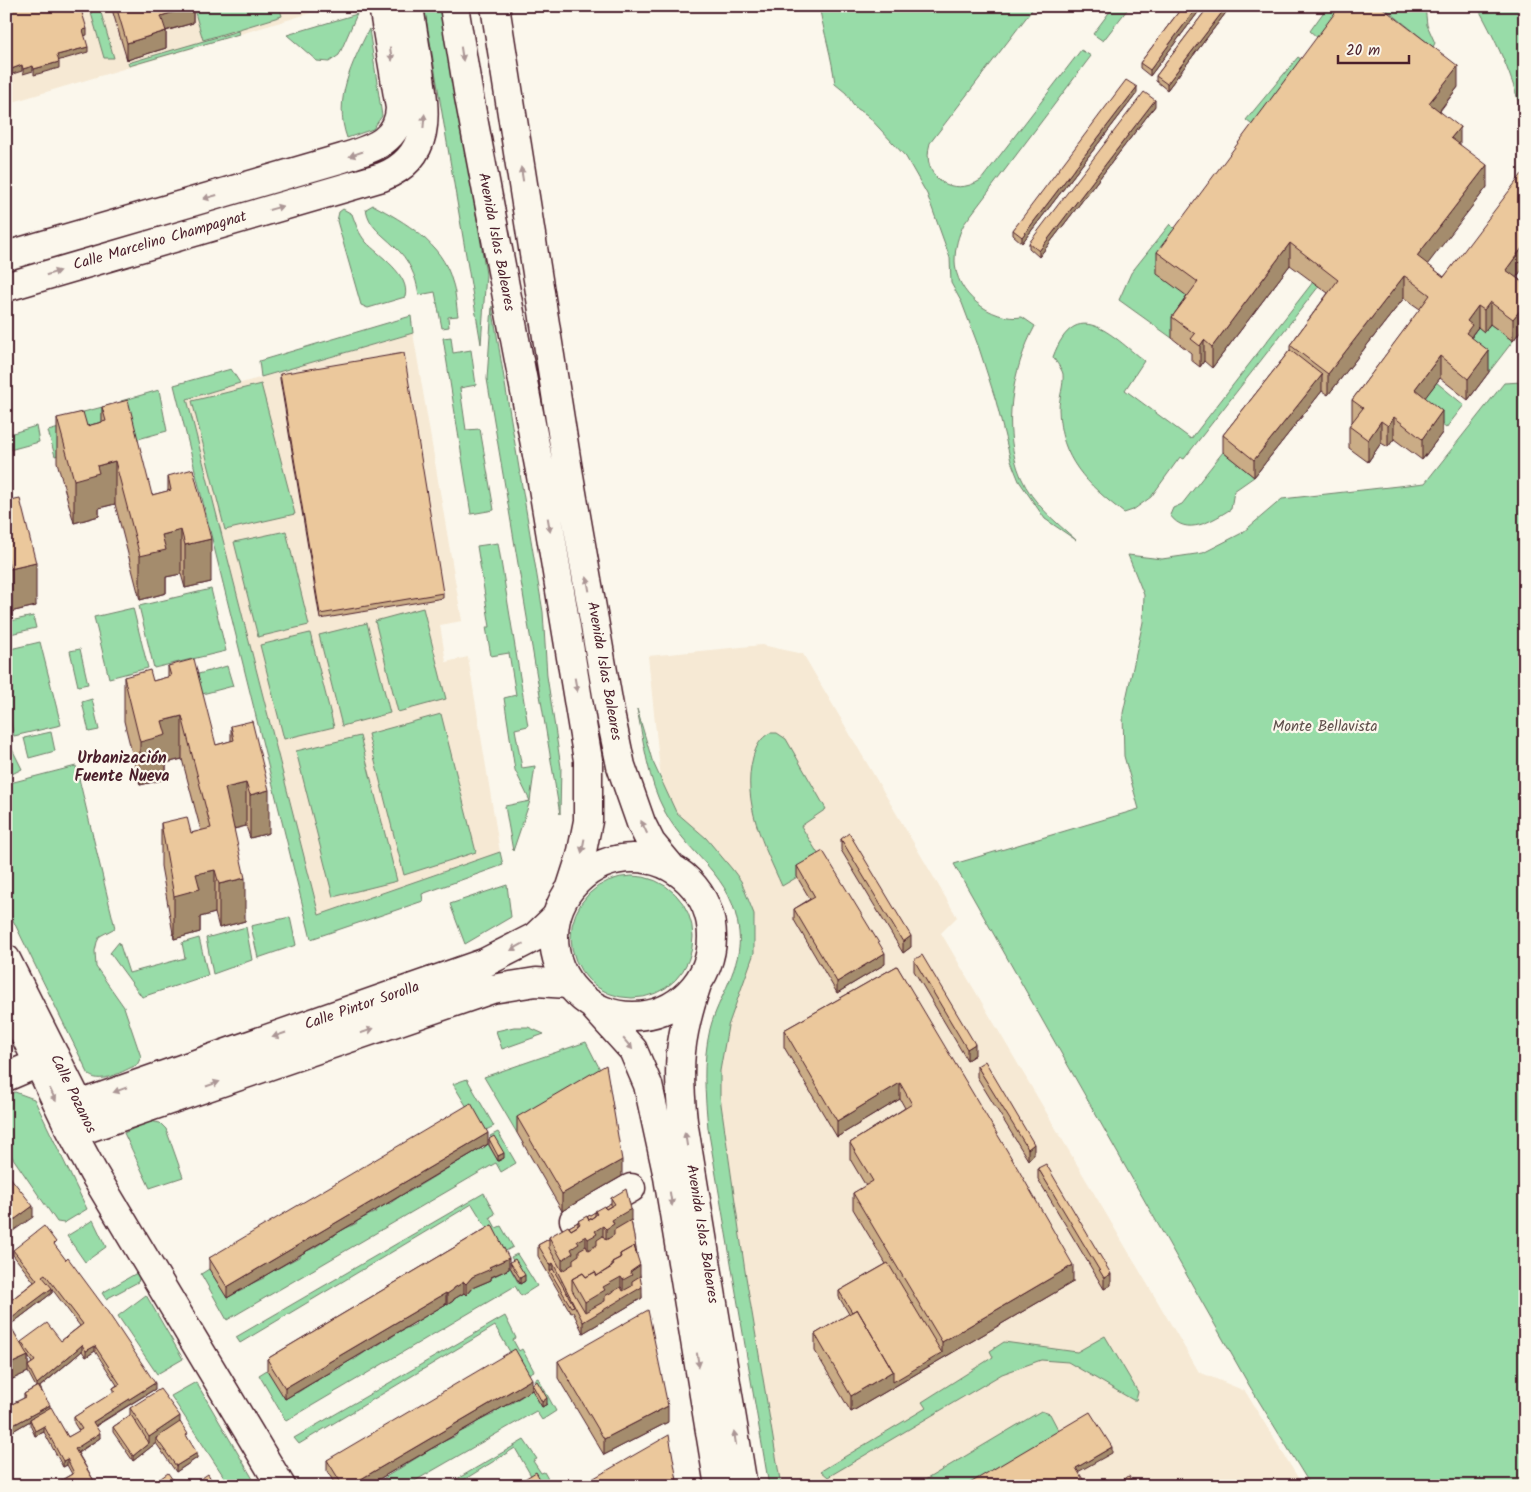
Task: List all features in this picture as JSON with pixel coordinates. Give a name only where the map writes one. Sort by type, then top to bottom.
[{"type":"main road","name":"Calle Marcelino Champagnat","points":[[6,256],[308,168],[376,146],[387,140],[396,128],[400,108],[383,6]]},
{"type":"main road","name":"Calle Marcelino Champagnat","points":[[6,287],[315,197],[382,176],[405,165],[422,136],[425,115],[409,6]]},
{"type":"main road","name":"Avenida Islas Baleares","points":[[454,6],[469,97],[541,476],[588,760],[588,821],[581,856],[571,887]]},
{"type":"main road","name":"Avenida Islas Baleares","points":[[473,6],[493,129],[541,476]]},
{"type":"main road","name":"Avenida Islas Baleares","points":[[495,6],[567,464],[609,709],[621,766],[641,823],[651,843],[671,867]]},
{"type":"main road","name":"Avenida Islas Baleares","points":[[493,129],[567,464]]},
{"type":"main road","points":[[308,168],[315,197]]},
{"type":"main road","points":[[636,858],[656,861],[671,867],[691,884],[701,898],[708,913],[712,930],[712,947],[707,966],[697,984],[675,1005],[648,1016],[620,1016],[595,1008],[568,984],[558,966],[554,946],[556,918],[561,902],[571,887],[586,873],[602,864],[618,859],[636,858]]},
{"type":"main road","name":"Calle Pintor Sorolla","points":[[80,1119],[484,963],[535,937],[556,918]]},
{"type":"main road","name":"Calle Pozanos","points":[[6,959],[46,1060]]},
{"type":"main road","name":"Calle Pintor Sorolla","points":[[163,1088],[492,989],[536,982],[568,984]]},
{"type":"main road","name":"Avenida Islas Baleares","points":[[697,984],[684,1025],[678,1077],[687,1147],[743,1486]]},
{"type":"main road","name":"Calle Pozanos","points":[[6,996],[80,1119],[130,1233],[281,1486]]},
{"type":"main road","name":"Avenida Islas Baleares","points":[[595,1008],[633,1050],[648,1085],[668,1177],[719,1486]]},
{"type":"main road","points":[[6,1077],[46,1060]]},
{"type":"main road","points":[[574,1220],[631,1188]]},
{"type":"shaded area","points":[[6,6],[334,6],[6,104]]},
{"type":"shaded area","points":[[413,333],[462,621],[440,625],[446,662],[468,657],[500,852],[319,915],[187,399]]},
{"type":"shaded area","points":[[762,645],[803,654],[957,917],[941,933],[1199,1372],[1245,1391],[1303,1486],[781,1486],[745,1271],[720,1097],[720,1071],[728,1026],[754,953],[755,922],[751,903],[741,881],[706,838],[676,812],[661,780],[648,656]]},
{"type":"green space","points":[[89,6],[99,6],[114,58],[104,58]]},
{"type":"green space","points":[[193,6],[279,6],[282,16],[203,40]]},
{"type":"green space","points":[[424,6],[442,6],[486,274],[481,344]]},
{"type":"green space","points":[[819,6],[1035,6],[930,143],[928,155],[934,175],[949,185],[959,187],[981,180],[1081,50],[1091,56],[964,224],[957,242],[955,256],[957,273],[961,284],[977,303],[998,315],[1022,317],[1035,326],[1020,361],[1015,380],[1011,420],[1015,459],[1021,477],[1031,495],[1045,512],[1076,540],[1045,519],[1019,481],[1011,461],[996,401],[979,348],[962,303],[951,283],[950,258],[927,194],[906,157],[867,115],[855,107],[846,93],[835,84]]},
{"type":"green space","points":[[1114,6],[1130,6],[1103,41],[1093,34]]},
{"type":"green space","points":[[1328,6],[1352,6],[1327,46],[1310,31]]},
{"type":"green space","points":[[1382,6],[1425,6],[1427,25],[1435,43],[1433,47]]},
{"type":"green space","points":[[1477,6],[1525,6],[1525,130],[1522,113],[1506,66]]},
{"type":"green space","points":[[357,14],[339,55],[329,62],[317,61],[287,35]]},
{"type":"green space","points":[[369,29],[382,116],[373,129],[347,138],[343,124],[343,96],[356,55]]},
{"type":"green space","points":[[238,31],[239,34],[129,66],[128,63]]},
{"type":"green space","points":[[1298,57],[1312,67],[1262,133],[1246,120]]},
{"type":"green space","points":[[373,205],[409,226],[421,235],[440,255],[447,268],[456,298],[458,316],[448,317],[449,327],[442,328],[435,292],[419,295],[414,275],[408,262],[370,221],[366,209]]},
{"type":"green space","points":[[343,209],[352,214],[366,242],[398,273],[406,289],[405,297],[368,308],[361,305],[337,221],[339,212]]},
{"type":"green space","points":[[1170,224],[1176,230],[1198,303],[1172,338],[1119,300],[1131,273]]},
{"type":"green space","points":[[1313,282],[1319,286],[1184,459],[1180,457],[1151,497],[1133,510],[1124,513],[1087,481],[1070,456],[1064,442],[1059,409],[1063,374],[1053,357],[1062,338],[1072,328],[1083,324],[1095,326],[1107,332],[1144,361],[1125,390],[1191,439]]},
{"type":"green space","points":[[492,306],[543,612],[547,676],[561,767],[560,814],[487,379]]},
{"type":"green space","points":[[411,316],[413,333],[261,377],[259,361]]},
{"type":"green space","points":[[1490,324],[1513,341],[1489,372],[1466,354],[1467,342],[1478,327],[1484,332]]},
{"type":"green space","points":[[451,337],[453,353],[471,350],[476,385],[460,388],[466,430],[480,429],[494,510],[471,514],[443,338]]},
{"type":"green space","points":[[231,369],[240,383],[187,399],[319,915],[500,852],[503,865],[422,894],[423,901],[311,939],[174,385]]},
{"type":"green space","name":"Monte Bellavista","points":[[1525,380],[1525,1486],[1311,1486],[1249,1385],[954,864],[1139,809],[1124,756],[1123,713],[1143,622],[1144,595],[1128,555],[1162,559],[1203,553],[1242,533],[1282,499],[1425,483],[1504,383],[1522,382]]},
{"type":"green space","points":[[1436,382],[1464,405],[1446,428],[1418,406]]},
{"type":"green space","points":[[261,384],[295,514],[225,530],[192,401]]},
{"type":"green space","points":[[159,390],[167,431],[131,441],[121,401]]},
{"type":"green space","points":[[114,404],[124,438],[55,456],[48,431],[70,425],[68,416]]},
{"type":"green space","points":[[36,426],[39,442],[6,451],[6,435]]},
{"type":"green space","points":[[1223,452],[1254,477],[1234,491],[1231,509],[1200,525],[1184,525],[1176,522],[1170,515],[1173,508],[1182,504]]},
{"type":"green space","points":[[286,531],[309,625],[258,637],[234,542]]},
{"type":"green space","points":[[498,543],[528,726],[515,729],[522,768],[535,766],[530,801],[515,770],[504,698],[516,695],[509,653],[491,656],[486,627],[490,627],[477,546]]},
{"type":"green space","points":[[211,589],[226,651],[154,668],[139,606]]},
{"type":"green space","points":[[133,608],[148,668],[109,678],[94,617]]},
{"type":"green space","points":[[423,608],[446,699],[398,712],[375,621]]},
{"type":"green space","points":[[33,616],[36,628],[6,635],[6,622]]},
{"type":"green space","points":[[367,623],[390,713],[342,726],[319,635]]},
{"type":"green space","points":[[310,633],[334,727],[284,739],[260,645]]},
{"type":"green space","points":[[40,642],[61,725],[14,736],[6,702],[6,650]]},
{"type":"green space","points":[[80,649],[88,684],[78,686],[70,651]]},
{"type":"green space","points":[[227,666],[233,686],[164,704],[159,685]]},
{"type":"green space","points":[[92,699],[99,730],[89,732],[82,702]]},
{"type":"green space","points":[[637,709],[652,760],[676,812],[706,838],[732,869],[741,881],[754,914],[754,953],[728,1026],[720,1071],[720,1097],[745,1271],[781,1486],[769,1486],[708,1128],[706,1103],[705,1066],[707,1042],[714,1017],[734,970],[739,945],[739,932],[735,912],[720,881],[675,828],[659,800],[647,762]]},
{"type":"green space","points":[[441,714],[476,852],[404,875],[368,734]]},
{"type":"green space","points":[[51,732],[55,751],[29,758],[24,738]]},
{"type":"green space","points":[[770,733],[777,733],[786,739],[826,809],[801,826],[823,862],[782,886],[756,823],[750,791],[750,774],[754,753],[761,740]]},
{"type":"green space","points":[[360,736],[397,881],[333,897],[296,751]]},
{"type":"green space","points":[[6,737],[22,769],[6,777]]},
{"type":"green space","points":[[76,766],[115,928],[100,936],[97,942],[95,951],[96,967],[124,1007],[141,1057],[137,1065],[106,1078],[94,1078],[89,1075],[6,906],[6,784]]},
{"type":"green space","points":[[530,801],[513,851],[505,806]]},
{"type":"green space","points":[[632,876],[655,880],[675,894],[689,914],[693,937],[689,960],[675,980],[655,994],[632,998],[609,994],[589,980],[575,960],[571,937],[575,914],[589,894],[609,880]]},
{"type":"green space","points":[[507,885],[511,917],[465,944],[450,904]]},
{"type":"green space","points":[[290,917],[296,945],[258,958],[251,926]]},
{"type":"green space","points":[[246,927],[252,960],[213,974],[206,938]]},
{"type":"green space","points":[[199,938],[208,975],[142,997],[110,953],[119,942],[129,973],[185,958],[182,943]]},
{"type":"green space","points":[[514,1027],[528,1027],[544,1034],[502,1049],[496,1031]]},
{"type":"green space","points":[[586,1042],[606,1081],[517,1133],[484,1077]]},
{"type":"green space","points":[[467,1079],[494,1126],[482,1132],[453,1084]]},
{"type":"green space","points":[[15,1092],[34,1099],[87,1209],[64,1223],[57,1222],[6,1148],[6,1096]]},
{"type":"green space","points":[[150,1121],[160,1123],[166,1129],[183,1177],[150,1188],[124,1133]]},
{"type":"green space","points":[[498,1132],[516,1163],[501,1172],[496,1163],[494,1164],[227,1320],[201,1274],[209,1269],[227,1297],[245,1289],[244,1287],[264,1278],[263,1276],[357,1223],[356,1221],[376,1212],[375,1210],[389,1204],[481,1148],[482,1150],[488,1144],[498,1161],[503,1158],[490,1136]]},
{"type":"green space","points":[[484,1193],[495,1214],[490,1217],[496,1228],[501,1226],[513,1247],[502,1253],[472,1204],[240,1343],[236,1337]]},
{"type":"green space","points":[[93,1220],[106,1247],[85,1262],[67,1236]]},
{"type":"green space","points":[[517,1254],[537,1286],[521,1296],[515,1286],[286,1421],[259,1375],[267,1370],[297,1393],[321,1377],[341,1368],[340,1366],[391,1338],[398,1332],[416,1324],[415,1322],[464,1293],[466,1294],[472,1288],[508,1269],[509,1266],[519,1284],[525,1281],[511,1257]]},
{"type":"green space","points":[[142,1270],[138,1282],[106,1299],[102,1293]]},
{"type":"green space","points":[[146,1295],[183,1359],[157,1374],[118,1316]]},
{"type":"green space","points":[[505,1316],[516,1338],[513,1340],[519,1351],[522,1349],[534,1371],[524,1376],[495,1326],[299,1444],[294,1438]]},
{"type":"green space","points":[[1105,1336],[1138,1392],[1136,1400],[1068,1362],[1041,1360],[1002,1374],[828,1477],[821,1471],[926,1408],[922,1402],[993,1357],[990,1351],[1004,1342],[1077,1352]]},
{"type":"green space","points":[[538,1378],[556,1411],[542,1420],[536,1411],[406,1486],[367,1486],[376,1483],[437,1447],[438,1444],[456,1436],[456,1434],[475,1425],[474,1423],[494,1414],[493,1412],[507,1406],[532,1390],[542,1407],[547,1404],[534,1380]]},
{"type":"green space","points":[[196,1382],[257,1486],[230,1486],[171,1396]]},
{"type":"green space","points":[[1041,1411],[1050,1414],[1061,1435],[974,1486],[915,1486]]},
{"type":"green space","points":[[524,1440],[537,1459],[533,1461],[541,1473],[544,1472],[552,1486],[537,1486],[515,1448],[454,1486],[445,1486]]},
{"type":"building","points":[[13,6],[80,6],[87,29],[83,30],[88,47],[57,55],[59,62],[34,69],[33,66],[23,69],[22,65],[6,71],[6,8]]},
{"type":"building","points":[[116,6],[193,6],[161,16],[166,31],[127,43]]},
{"type":"building","points":[[1183,6],[1198,6],[1150,70],[1140,63]]},
{"type":"building","points":[[1209,6],[1227,6],[1167,84],[1156,76]]},
{"type":"building","points":[[1340,6],[1380,6],[1458,66],[1429,103],[1460,127],[1451,138],[1487,165],[1417,256],[1444,277],[1522,174],[1525,176],[1525,244],[1506,270],[1525,284],[1525,304],[1513,319],[1490,302],[1484,310],[1478,306],[1467,321],[1472,325],[1466,333],[1489,351],[1468,379],[1440,356],[1415,389],[1442,411],[1422,439],[1394,417],[1388,426],[1381,421],[1368,440],[1349,426],[1363,408],[1352,400],[1430,295],[1406,277],[1404,276],[1328,374],[1290,345],[1338,280],[1290,243],[1212,347],[1204,340],[1200,346],[1191,339],[1195,334],[1172,317],[1198,282],[1157,252]]},
{"type":"building","points":[[1126,80],[1137,87],[1022,237],[1013,230]]},
{"type":"building","points":[[1144,92],[1155,100],[1039,251],[1029,243]]},
{"type":"building","points":[[1290,350],[1322,375],[1254,460],[1223,435]]},
{"type":"building","points":[[404,353],[443,593],[320,614],[280,374]]},
{"type":"building","points":[[128,400],[152,495],[171,490],[168,476],[193,469],[211,539],[185,545],[181,530],[162,535],[166,550],[140,556],[115,461],[97,466],[99,473],[74,480],[57,418],[83,412],[87,426],[106,421],[102,407]]},
{"type":"building","points":[[20,499],[36,563],[10,569],[6,554],[6,502]]},
{"type":"building","points":[[194,659],[216,745],[234,740],[231,726],[252,721],[269,790],[250,795],[246,783],[225,788],[245,878],[219,884],[215,870],[196,874],[200,889],[174,896],[161,823],[187,817],[191,833],[211,828],[182,716],[162,721],[166,735],[140,742],[124,677],[150,670],[153,681],[171,676],[168,666]]},
{"type":"building","points":[[849,833],[911,936],[903,942],[841,839]]},
{"type":"building","points":[[823,851],[885,953],[837,982],[794,909],[815,897],[797,866]]},
{"type":"building","points":[[922,955],[975,1044],[967,1049],[914,960]]},
{"type":"building","points":[[897,966],[1073,1265],[942,1342],[853,1193],[873,1181],[850,1143],[912,1104],[900,1083],[837,1121],[784,1030]]},
{"type":"building","points":[[985,1061],[1034,1144],[1028,1149],[977,1066]]},
{"type":"building","points":[[606,1065],[622,1160],[562,1194],[517,1117]]},
{"type":"building","points":[[471,1103],[488,1133],[227,1287],[209,1258]]},
{"type":"building","points":[[494,1136],[504,1153],[498,1156],[489,1139]]},
{"type":"building","points":[[1046,1164],[1111,1274],[1104,1278],[1038,1168]]},
{"type":"building","points":[[6,1172],[33,1206],[7,1225],[6,1224]]},
{"type":"building","points":[[626,1189],[631,1209],[612,1220],[614,1224],[606,1229],[603,1226],[595,1231],[597,1234],[588,1239],[586,1236],[577,1241],[579,1244],[571,1249],[573,1253],[562,1260],[549,1237],[568,1226],[571,1230],[580,1224],[578,1221],[587,1216],[589,1220],[597,1214],[595,1211],[604,1206],[606,1209],[615,1204],[611,1198]]},
{"type":"building","points":[[611,1203],[611,1206],[606,1209],[604,1207]]},
{"type":"building","points":[[595,1212],[595,1216],[589,1220],[587,1217]]},
{"type":"building","points":[[631,1220],[637,1254],[634,1246],[620,1254],[620,1258],[612,1262],[612,1267],[597,1276],[595,1272],[586,1277],[583,1273],[572,1279],[572,1290],[585,1312],[605,1301],[605,1296],[621,1287],[623,1291],[632,1286],[632,1281],[640,1276],[642,1287],[583,1322],[553,1263],[550,1265],[538,1245],[549,1239],[549,1248],[562,1271],[573,1264],[573,1259],[579,1255],[579,1250],[586,1246],[588,1250],[597,1245],[597,1240],[603,1236],[606,1240],[614,1235],[614,1230]]},
{"type":"building","points":[[578,1222],[578,1226],[571,1230],[569,1227]]},
{"type":"building","points":[[492,1225],[509,1258],[489,1267],[491,1269],[472,1277],[466,1284],[464,1282],[447,1294],[285,1388],[267,1359]]},
{"type":"building","points":[[44,1226],[56,1242],[54,1244],[66,1260],[68,1258],[105,1308],[155,1383],[93,1422],[100,1433],[75,1449],[97,1486],[63,1486],[60,1481],[74,1473],[67,1459],[63,1461],[44,1426],[35,1431],[30,1419],[51,1407],[68,1437],[82,1429],[74,1417],[115,1391],[113,1388],[120,1384],[95,1346],[86,1351],[82,1345],[37,1384],[28,1366],[35,1361],[21,1342],[47,1323],[61,1341],[83,1324],[45,1274],[42,1276],[52,1288],[8,1321],[6,1319],[6,1304],[37,1280],[13,1250]]},
{"type":"building","points":[[634,1246],[640,1265],[630,1272],[632,1275],[623,1280],[621,1277],[603,1287],[605,1290],[585,1302],[572,1279],[583,1273],[586,1277],[595,1272],[597,1276],[614,1265],[612,1262],[621,1257],[620,1254]]},
{"type":"building","points":[[515,1259],[525,1275],[520,1278],[510,1262]]},
{"type":"building","points":[[888,1263],[942,1353],[893,1382],[893,1371],[857,1309],[852,1312],[839,1291]]},
{"type":"building","points":[[553,1269],[574,1306],[571,1307],[550,1271]]},
{"type":"building","points":[[857,1309],[893,1371],[851,1396],[815,1334]]},
{"type":"building","points":[[648,1310],[668,1406],[604,1439],[558,1361]]},
{"type":"building","points":[[6,1319],[28,1356],[6,1366]]},
{"type":"building","points":[[515,1349],[532,1379],[349,1486],[343,1486],[327,1460]]},
{"type":"building","points":[[537,1381],[547,1398],[542,1402],[532,1384]]},
{"type":"building","points":[[38,1386],[50,1405],[6,1429],[6,1407],[26,1397],[24,1394]]},
{"type":"building","points":[[160,1389],[180,1416],[149,1437],[130,1408]]},
{"type":"building","points":[[1090,1412],[1112,1447],[1076,1468],[1087,1486],[965,1486]]},
{"type":"building","points":[[131,1415],[149,1443],[133,1456],[113,1427]]},
{"type":"building","points":[[180,1422],[197,1453],[176,1466],[156,1438]]},
{"type":"building","points":[[669,1435],[678,1486],[580,1486]]},
{"type":"building","points":[[536,1472],[544,1486],[513,1486]]},
{"type":"building","points":[[168,1473],[175,1483],[172,1486],[150,1486]]},
{"type":"building","points":[[208,1474],[214,1484],[218,1481],[221,1486],[190,1486]]},
{"type":"building","points":[[1129,1476],[1134,1486],[1112,1486]]},
{"type":"district","name":"Urbanización Fuente Nueva","points":[[122,767]]}]
